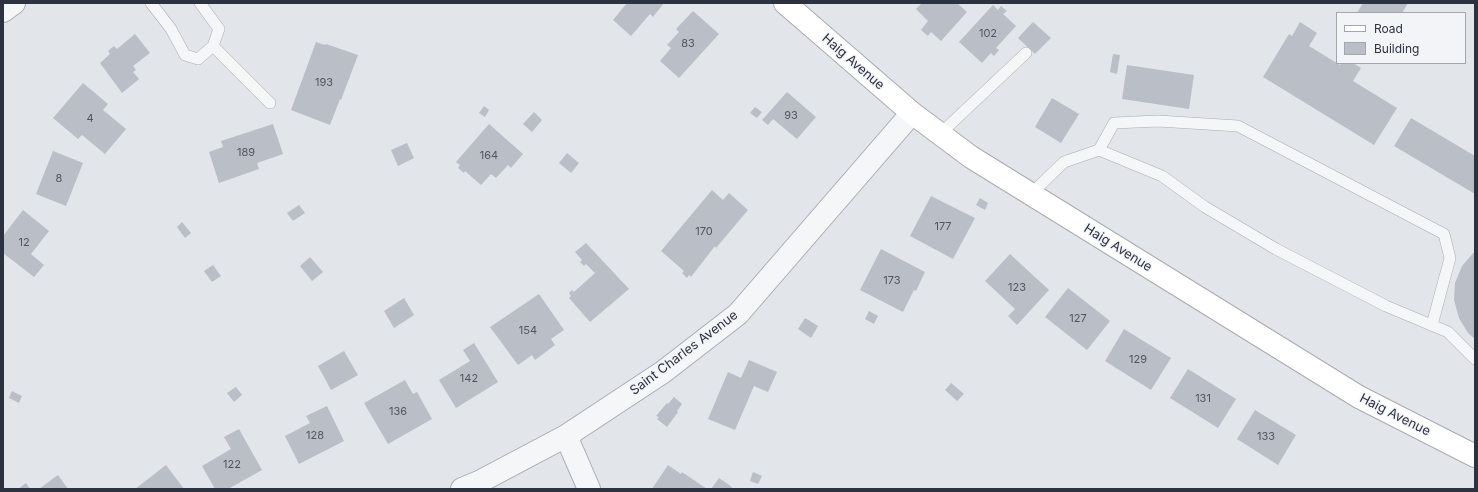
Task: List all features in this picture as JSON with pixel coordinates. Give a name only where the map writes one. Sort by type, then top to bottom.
[{"type":"street","points":[[3,10],[14,3]]},
{"type":"street","name":"Haig Avenue","points":[[785,3],[912,113],[971,157],[1359,397],[1475,456]]},
{"type":"street","name":"Saint Charles Avenue","points":[[462,489],[479,482],[566,436],[663,372],[738,314],[912,113]]},
{"type":"street","points":[[566,436],[589,489]]},
{"type":"lane","points":[[151,3],[171,30],[185,54],[198,59],[214,46],[219,29],[200,3]]},
{"type":"lane","points":[[214,46],[270,103]]},
{"type":"lane","points":[[940,134],[1026,53]]},
{"type":"lane","points":[[1099,150],[1114,123],[1158,121],[1238,126],[1444,234],[1450,258],[1432,325]]},
{"type":"lane","points":[[1031,194],[1064,162],[1099,150],[1162,176],[1205,207],[1276,249],[1386,306],[1448,332],[1475,359]]},
{"type":"building","points":[[627,3],[664,3],[653,17],[650,14],[631,36],[613,20]]},
{"type":"building","points":[[922,3],[957,3],[967,12],[941,41],[931,32],[928,36],[921,30],[928,21],[916,9]]},
{"type":"building","points":[[1363,3],[1408,3],[1403,12],[1358,12]]},
{"type":"building","points":[[993,5],[998,10],[1001,6],[1007,11],[1003,14],[1016,26],[996,48],[999,50],[994,56],[991,53],[982,63],[959,42]]},
{"type":"building","points":[[693,11],[719,34],[679,78],[660,61],[671,48],[667,45],[679,32],[676,29]]},
{"type":"building","points":[[1033,22],[1051,38],[1035,54],[1018,38]]},
{"type":"building","points":[[1300,22],[1317,33],[1309,46],[1336,63],[1336,64],[1355,64],[1361,68],[1353,81],[1397,108],[1374,145],[1263,77],[1289,34],[1292,36]]},
{"type":"building","points":[[135,34],[150,53],[133,66],[136,70],[133,72],[139,79],[122,93],[100,63],[110,54],[108,51],[114,46],[117,49]]},
{"type":"building","points":[[316,42],[358,55],[330,125],[291,110]]},
{"type":"building","points":[[1113,54],[1120,55],[1117,74],[1110,72]]},
{"type":"building","points":[[1127,65],[1194,75],[1189,109],[1122,99]]},
{"type":"building","points":[[83,83],[108,104],[103,110],[126,129],[105,154],[82,135],[78,139],[53,118]]},
{"type":"building","points":[[787,92],[816,117],[797,139],[773,119],[768,125],[762,120]]},
{"type":"building","points":[[1052,98],[1079,114],[1061,143],[1035,127]]},
{"type":"building","points":[[484,106],[489,110],[485,117],[479,113]]},
{"type":"building","points":[[755,107],[762,112],[757,118],[750,113]]},
{"type":"building","points":[[534,112],[542,120],[532,132],[523,124]]},
{"type":"building","points":[[1411,118],[1475,156],[1475,194],[1394,146]]},
{"type":"building","points":[[273,124],[283,154],[257,163],[259,169],[219,183],[209,152],[223,147],[221,141]]},
{"type":"building","points":[[489,124],[523,154],[511,168],[508,165],[496,178],[491,174],[481,185],[465,171],[464,173],[458,168],[460,165],[456,162]]},
{"type":"building","points":[[407,143],[414,158],[398,166],[391,150]]},
{"type":"building","points":[[53,151],[83,163],[66,206],[36,194]]},
{"type":"building","points":[[567,153],[579,163],[571,173],[559,163]]},
{"type":"building","points":[[712,190],[723,200],[729,193],[748,210],[716,248],[715,246],[691,277],[689,275],[687,278],[682,273],[684,271],[661,251]]},
{"type":"building","points":[[931,196],[975,218],[953,259],[910,236]]},
{"type":"building","points":[[980,198],[988,203],[985,210],[976,205]]},
{"type":"building","points":[[299,205],[305,213],[293,221],[287,213]]},
{"type":"building","points":[[23,210],[49,231],[31,254],[44,265],[34,277],[3,253],[3,236]]},
{"type":"building","points":[[182,222],[191,233],[185,238],[177,227]]},
{"type":"building","points":[[586,243],[629,289],[590,322],[569,298],[571,296],[569,293],[572,290],[574,292],[595,273],[586,264],[584,266],[580,262],[582,260],[575,252]]},
{"type":"building","points":[[881,249],[925,272],[916,291],[914,290],[903,312],[860,290]]},
{"type":"building","points":[[1475,251],[1475,339],[1468,333],[1459,318],[1454,300],[1455,283],[1462,266]]},
{"type":"building","points":[[1010,254],[1049,290],[1017,325],[1008,316],[1015,309],[985,281]]},
{"type":"building","points":[[310,257],[323,272],[312,281],[300,266]]},
{"type":"building","points":[[213,265],[221,276],[212,282],[204,271]]},
{"type":"building","points":[[1068,288],[1110,321],[1087,350],[1045,317]]},
{"type":"building","points":[[539,294],[564,330],[551,339],[555,345],[535,360],[532,355],[518,365],[490,327]]},
{"type":"building","points":[[404,298],[414,315],[394,328],[384,311]]},
{"type":"building","points":[[869,311],[878,316],[874,324],[865,319]]},
{"type":"building","points":[[805,318],[818,326],[811,338],[798,329]]},
{"type":"building","points":[[1124,329],[1171,358],[1151,390],[1105,361]]},
{"type":"building","points":[[474,343],[498,382],[456,408],[439,380],[470,361],[463,350]]},
{"type":"building","points":[[344,351],[358,375],[331,390],[318,366]]},
{"type":"building","points":[[749,360],[777,372],[768,392],[754,386],[735,430],[708,419],[728,372],[741,378]]},
{"type":"building","points":[[1188,369],[1236,399],[1218,428],[1170,398]]},
{"type":"building","points":[[405,380],[413,394],[417,392],[432,419],[388,444],[364,403]]},
{"type":"building","points":[[951,383],[964,394],[957,401],[945,390]]},
{"type":"building","points":[[236,387],[242,395],[234,402],[227,393]]},
{"type":"building","points":[[12,391],[22,396],[19,403],[9,398]]},
{"type":"building","points":[[674,397],[682,404],[667,427],[657,419],[659,417],[656,416]]},
{"type":"building","points":[[327,406],[344,441],[299,464],[285,436],[310,423],[306,416]]},
{"type":"building","points":[[1255,410],[1296,435],[1278,465],[1237,439]]},
{"type":"building","points":[[239,429],[262,470],[228,489],[215,489],[202,466],[231,449],[224,437]]},
{"type":"building","points":[[166,465],[184,489],[135,489]]},
{"type":"building","points":[[668,465],[681,474],[682,472],[707,489],[652,489]]},
{"type":"building","points":[[753,472],[762,476],[758,484],[750,481]]},
{"type":"building","points":[[58,475],[68,489],[39,489]]},
{"type":"building","points":[[719,478],[732,487],[731,489],[711,489]]},
{"type":"building","points":[[26,483],[30,489],[18,489]]}]
